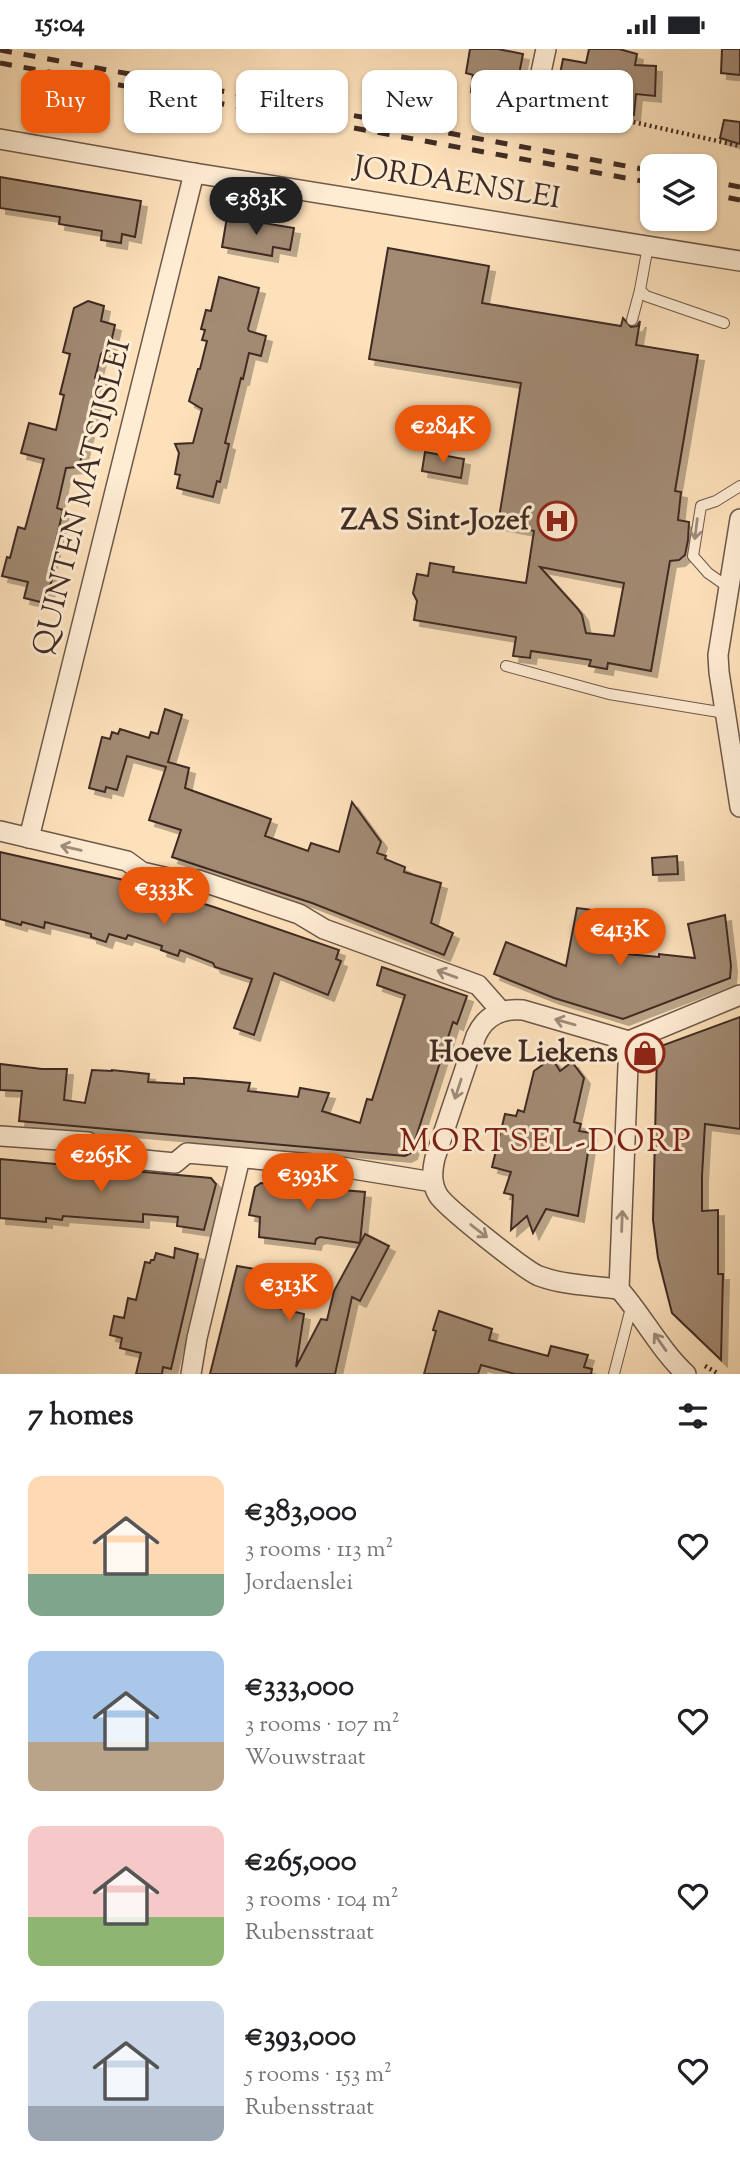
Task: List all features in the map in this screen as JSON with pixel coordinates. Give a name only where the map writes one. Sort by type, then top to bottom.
[{"type":"street","points":[[541,70],[546,49]]},
{"type":"street","name":"JORDAENSLEI","points":[[0,139],[740,261]]},
{"type":"street","name":"QUINTEN MATSIJSLEI","points":[[29,838],[194,173]]},
{"type":"street","points":[[740,519],[718,656],[740,807]]},
{"type":"street","points":[[0,831],[127,861],[142,872],[177,880],[198,880],[299,915],[324,929],[478,985],[501,1011]]},
{"type":"street","points":[[626,1297],[533,1273],[450,1208],[436,1192],[432,1171],[435,1158],[476,1036],[481,1024],[501,1011],[512,1009],[629,1041],[740,995]]},
{"type":"street","points":[[629,1041],[626,1297],[671,1359],[694,1368]]},
{"type":"street","points":[[0,1136],[89,1142],[103,1156],[127,1159],[175,1163],[187,1153],[335,1166],[433,1182]]},
{"type":"street","points":[[191,1374],[197,1338],[240,1158]]},
{"type":"lane","points":[[632,320],[648,246]]},
{"type":"lane","points":[[640,290],[646,296],[724,323]]},
{"type":"lane","points":[[728,587],[708,573],[693,556],[697,521],[701,506],[716,501],[740,486]]},
{"type":"lane","points":[[506,666],[609,694],[725,713]]},
{"type":"lane","points":[[614,1374],[626,1297]]},
{"type":"path","points":[[633,122],[740,146]]},
{"type":"path","points":[[694,1368],[719,1374]]},
{"type":"building","points":[[470,49],[498,49],[523,54],[520,70],[471,70],[471,74],[466,73]]},
{"type":"building","points":[[589,49],[619,49],[637,54],[635,65],[656,66],[655,96],[636,94],[633,115],[633,70],[561,70],[563,59],[586,63]]},
{"type":"building","points":[[722,49],[740,49],[740,75],[721,73]]},
{"type":"building","points":[[724,120],[740,122],[740,144],[720,138]]},
{"type":"building","points":[[0,177],[141,201],[135,237],[122,234],[121,243],[101,240],[102,231],[59,224],[60,217],[0,208]]},
{"type":"building","points":[[227,217],[294,228],[290,250],[273,247],[272,256],[222,247]]},
{"type":"building","name":"ZAS Sint-Jozef","points":[[388,248],[489,266],[482,303],[621,326],[623,318],[631,327],[637,326],[640,321],[636,345],[698,355],[675,491],[681,492],[678,520],[689,522],[688,540],[685,555],[679,560],[670,561],[651,671],[608,663],[607,669],[589,666],[591,660],[531,651],[530,658],[513,656],[516,637],[414,620],[417,601],[413,593],[417,574],[428,576],[430,563],[454,567],[453,572],[526,583],[534,531],[498,524],[521,383],[369,359]],"holes":[[[540,567],[624,583],[614,636],[586,633],[578,609]]]},
{"type":"building","points":[[219,277],[259,288],[248,329],[266,336],[261,356],[249,353],[225,443],[229,444],[220,482],[217,481],[213,497],[177,488],[180,475],[175,474],[179,453],[175,444],[193,443],[202,409],[189,401],[207,341],[202,340],[205,330],[201,329],[206,310],[211,311]]},
{"type":"building","points":[[88,301],[104,306],[101,321],[115,325],[110,347],[101,354],[95,378],[101,379],[79,467],[66,468],[57,508],[63,510],[50,567],[55,569],[45,603],[24,598],[28,582],[2,576],[18,527],[25,529],[44,459],[21,453],[29,423],[56,430],[64,395],[60,394],[70,354],[63,352],[74,308]]},
{"type":"building","points":[[425,452],[464,459],[461,478],[422,471]]},
{"type":"building","points":[[165,709],[182,715],[168,762],[189,768],[185,788],[271,819],[265,836],[308,851],[311,843],[339,852],[352,802],[381,842],[377,853],[405,867],[404,872],[441,883],[431,923],[453,933],[444,955],[312,903],[172,857],[181,830],[149,820],[166,767],[127,756],[117,790],[106,787],[105,792],[89,788],[102,737],[110,739],[112,732],[118,734],[120,729],[149,738],[151,732],[158,734]]},
{"type":"building","points":[[0,852],[137,883],[214,907],[339,950],[336,959],[341,961],[328,995],[274,973],[254,1035],[234,1028],[252,979],[215,967],[213,963],[180,950],[178,956],[161,950],[162,946],[128,935],[126,939],[109,934],[106,942],[91,937],[91,934],[45,922],[44,928],[0,919]]},
{"type":"building","points":[[677,856],[678,874],[653,875],[652,858]]},
{"type":"building","points":[[577,908],[607,912],[607,926],[615,926],[616,953],[659,957],[659,954],[695,958],[688,924],[725,915],[730,978],[623,1019],[554,998],[494,974],[506,942],[566,966]]},
{"type":"building","points":[[382,967],[467,996],[457,1024],[453,1022],[411,1153],[405,1156],[19,1121],[22,1091],[0,1090],[0,1064],[67,1069],[64,1100],[85,1103],[92,1070],[112,1070],[149,1074],[148,1082],[184,1084],[184,1078],[194,1078],[250,1083],[248,1091],[298,1097],[300,1088],[329,1093],[322,1111],[360,1123],[367,1099],[372,1100],[405,995],[377,985]]},
{"type":"building","points":[[740,1017],[740,1129],[705,1124],[702,1176],[702,1211],[718,1210],[718,1274],[723,1274],[721,1360],[672,1313],[658,1258],[653,1220],[657,1052],[661,1046]]},
{"type":"building","points":[[552,1058],[560,1071],[572,1062],[584,1078],[574,1122],[581,1124],[579,1131],[591,1133],[578,1216],[546,1209],[533,1233],[527,1216],[511,1230],[513,1195],[504,1193],[511,1172],[492,1167],[505,1114],[516,1116],[518,1110],[524,1112],[534,1071]]},
{"type":"building","points":[[0,1159],[211,1178],[216,1184],[204,1230],[177,1226],[178,1217],[143,1214],[143,1222],[63,1216],[62,1220],[46,1218],[46,1222],[0,1218]]},
{"type":"building","points":[[261,1183],[365,1192],[360,1243],[320,1237],[315,1244],[259,1237],[260,1217],[249,1215],[255,1187]]},
{"type":"building","points":[[365,1234],[389,1246],[360,1301],[352,1297],[335,1374],[210,1374],[237,1266],[261,1270],[257,1283],[282,1290],[278,1308],[304,1314],[296,1367],[321,1319],[327,1320],[334,1291]]},
{"type":"building","points":[[175,1248],[198,1254],[171,1369],[163,1367],[162,1374],[136,1374],[141,1353],[120,1348],[122,1338],[110,1335],[114,1316],[124,1318],[128,1298],[136,1300],[145,1262],[154,1260],[156,1253],[174,1258]]},
{"type":"building","points":[[439,1311],[492,1329],[489,1340],[548,1356],[551,1346],[588,1355],[584,1367],[592,1369],[591,1374],[515,1374],[481,1365],[478,1374],[424,1374]]},
{"type":"railway","points":[[0,50],[640,169]]},
{"type":"railway","points":[[0,63],[640,181]]},
{"type":"railway","points":[[717,182],[740,187]]},
{"type":"railway","points":[[717,195],[740,200]]},
{"type":"place","name":"ZAS Sint-Jozef","points":[[557,521]]},
{"type":"place","name":"Hoeve Liekens","points":[[645,1053]]},
{"type":"district","name":"MORTSEL-DORP","points":[[546,1143]]}]
